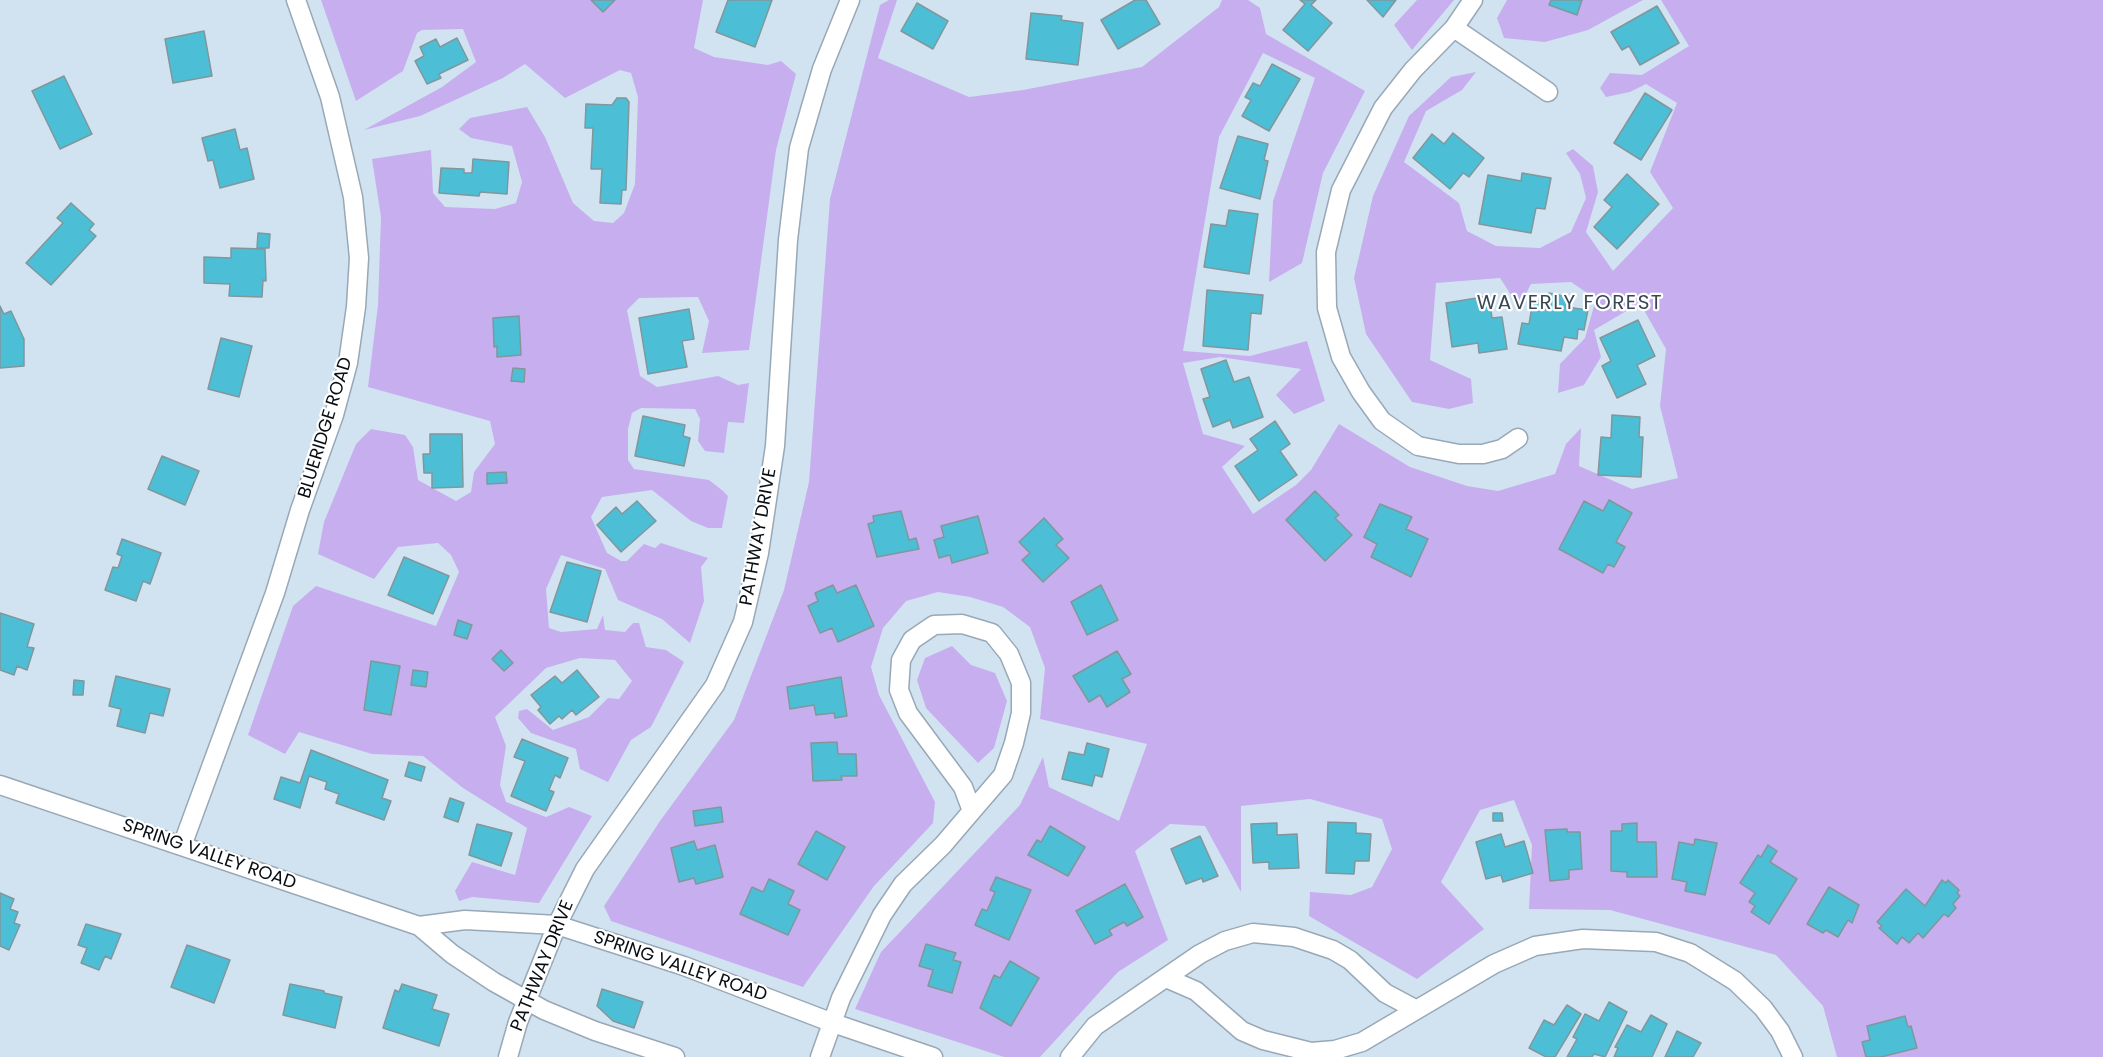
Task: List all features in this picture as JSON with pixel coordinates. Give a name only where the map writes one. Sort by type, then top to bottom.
[{"type":"street","name":"BLUERIDGE ROAD","points":[[182,846],[275,593],[300,510],[334,416],[348,363],[356,307],[359,258],[353,196],[330,97],[296,0]]},
{"type":"street","name":"PATHWAY DRIVE","points":[[508,1057],[527,1000],[557,926],[585,869],[715,685],[743,622],[759,553],[775,446],[788,240],[799,148],[822,69],[849,0]]},
{"type":"street","points":[[1473,0],[1454,28],[1413,70],[1383,108],[1341,190],[1326,252],[1327,308],[1341,357],[1361,392],[1383,421],[1418,446],[1459,454],[1483,454],[1502,449],[1518,438]]},
{"type":"street","points":[[1454,28],[1548,92]]},
{"type":"street","points":[[820,1057],[866,943],[882,915],[903,884],[943,845],[1003,775],[1021,713],[1021,683],[1009,654],[992,633],[962,624],[934,626],[912,640],[901,660],[899,690],[908,712],[963,786],[972,811]]},
{"type":"street","name":"SPRING VALLEY ROAD","points":[[0,785],[419,926],[452,954],[494,982],[527,1000],[595,1031],[675,1057]]},
{"type":"street","name":"SPRING VALLEY ROAD","points":[[419,926],[465,920],[557,926],[684,966],[833,1023],[933,1057]]},
{"type":"street","points":[[1070,1057],[1095,1026],[1200,954],[1225,940],[1253,933],[1278,935],[1317,943],[1333,950],[1350,960],[1384,993],[1415,1009]]},
{"type":"street","points":[[1166,978],[1196,992],[1242,1031],[1290,1048],[1311,1052],[1335,1050],[1362,1042],[1494,964],[1535,946],[1583,939],[1656,942],[1690,953],[1735,981],[1763,1008],[1780,1031],[1793,1057]]},
{"type":"shaded area","points":[[321,0],[703,0],[694,48],[714,57],[768,65],[781,61],[796,74],[776,150],[749,350],[702,353],[709,321],[698,297],[639,298],[627,310],[640,376],[657,387],[718,376],[738,385],[749,383],[744,423],[728,422],[724,453],[705,451],[698,441],[700,419],[695,409],[641,408],[632,413],[628,429],[628,460],[634,469],[709,480],[728,496],[722,528],[708,528],[691,521],[652,490],[602,497],[591,517],[607,553],[621,561],[627,561],[644,544],[655,548],[661,543],[708,558],[701,567],[704,601],[690,643],[662,619],[618,600],[605,569],[561,555],[546,589],[549,628],[561,632],[597,629],[603,615],[605,630],[625,632],[633,623],[639,623],[646,647],[666,650],[684,662],[651,727],[631,740],[608,782],[580,769],[576,749],[531,733],[518,718],[519,711],[527,709],[553,730],[589,717],[608,698],[619,699],[632,681],[615,660],[580,658],[546,668],[495,717],[506,746],[500,785],[506,802],[546,817],[569,807],[592,816],[539,903],[472,897],[459,901],[455,891],[472,862],[515,875],[527,828],[463,788],[423,756],[372,754],[299,732],[285,754],[248,735],[293,606],[316,586],[436,626],[459,572],[451,555],[438,543],[398,547],[374,579],[318,554],[324,522],[356,444],[371,429],[405,435],[413,447],[418,480],[456,501],[471,492],[474,472],[495,444],[490,421],[368,387],[378,305],[381,217],[372,159],[431,150],[433,193],[445,207],[495,209],[516,203],[522,182],[512,146],[471,138],[459,129],[470,118],[527,107],[545,137],[573,203],[594,221],[613,223],[624,213],[635,184],[638,97],[631,73],[620,70],[565,98],[525,64],[503,78],[420,116],[364,130],[442,87],[476,62],[463,29],[422,30],[417,33],[403,71],[356,101]]},
{"type":"shaded area","points":[[889,0],[897,0],[878,58],[969,97],[1023,90],[1142,67],[1219,7],[1222,0],[1248,0],[1260,8],[1266,34],[1365,91],[1323,173],[1302,263],[1269,282],[1273,201],[1315,78],[1263,53],[1219,137],[1183,351],[1250,356],[1307,341],[1325,401],[1294,414],[1276,395],[1301,369],[1220,357],[1183,363],[1203,434],[1245,446],[1222,467],[1253,514],[1296,485],[1311,470],[1339,424],[1410,467],[1467,486],[1498,491],[1555,474],[1566,444],[1581,428],[1579,466],[1632,489],[1678,478],[1660,406],[1666,349],[1640,303],[1594,330],[1601,357],[1584,385],[1558,393],[1560,364],[1585,338],[1596,299],[1571,282],[1531,284],[1519,307],[1500,278],[1436,283],[1430,360],[1471,379],[1473,403],[1449,409],[1412,402],[1366,334],[1354,278],[1373,196],[1409,116],[1451,77],[1476,72],[1462,90],[1426,111],[1404,162],[1459,203],[1467,231],[1496,246],[1540,248],[1571,232],[1586,198],[1580,174],[1566,153],[1573,149],[1593,166],[1598,192],[1586,232],[1613,271],[1673,208],[1650,172],[1677,103],[1646,84],[1630,92],[1606,97],[1600,88],[1610,73],[1642,75],[1689,46],[1661,0],[2103,0],[2103,1057],[1837,1057],[1823,1006],[1776,955],[1610,910],[1529,909],[1532,845],[1514,800],[1480,810],[1441,882],[1484,929],[1417,979],[1309,916],[1310,892],[1351,895],[1372,887],[1392,849],[1382,819],[1310,799],[1241,806],[1241,892],[1205,826],[1170,824],[1135,851],[1168,940],[1118,972],[1040,1057],[1004,1057],[855,1009],[881,952],[1020,805],[1043,757],[1049,787],[1119,821],[1147,744],[1040,719],[1045,668],[1030,627],[1003,607],[970,597],[938,592],[906,601],[883,628],[871,667],[879,695],[935,802],[933,823],[874,886],[803,987],[611,921],[604,906],[660,821],[734,720],[784,590],[809,482],[830,199],[880,5]]},
{"type":"shaded area","points":[[1417,0],[1454,0],[1412,50],[1394,25]]},
{"type":"shaded area","points":[[1507,0],[1643,0],[1588,30],[1545,42],[1504,38],[1497,18]]},
{"type":"shaded area","points":[[952,646],[971,665],[995,673],[1007,701],[994,748],[978,763],[926,708],[917,680],[925,658]]},
{"type":"building","points":[[591,0],[615,0],[603,12]]},
{"type":"building","points":[[728,0],[772,0],[755,47],[716,32]]},
{"type":"building","points":[[1135,0],[1146,0],[1160,24],[1118,49],[1101,20]]},
{"type":"building","points":[[1300,0],[1316,0],[1311,5],[1332,23],[1308,51],[1283,30],[1305,4]]},
{"type":"building","points":[[1367,0],[1396,0],[1383,17]]},
{"type":"building","points":[[1551,0],[1582,0],[1577,15],[1549,5]]},
{"type":"building","points":[[917,3],[948,21],[933,49],[901,31]]},
{"type":"building","points":[[1657,6],[1679,43],[1640,65],[1629,46],[1622,50],[1611,32]]},
{"type":"building","points":[[1031,13],[1062,16],[1061,20],[1083,23],[1078,65],[1026,59]]},
{"type":"building","points":[[204,31],[212,76],[173,83],[165,39]]},
{"type":"building","points":[[457,38],[468,60],[439,74],[441,78],[427,84],[415,61],[424,56],[420,47],[436,39],[440,47]]},
{"type":"building","points":[[1272,64],[1300,79],[1269,131],[1242,116],[1251,100],[1245,97],[1253,83],[1260,86]]},
{"type":"building","points":[[64,76],[92,134],[60,149],[32,91]]},
{"type":"building","points":[[1645,93],[1672,110],[1641,160],[1614,143]]},
{"type":"building","points":[[617,98],[626,98],[629,102],[626,190],[622,190],[621,204],[600,203],[602,169],[591,169],[593,128],[585,128],[586,104],[612,105]]},
{"type":"building","points":[[235,129],[240,150],[247,148],[254,179],[220,188],[213,160],[208,161],[202,138]]},
{"type":"building","points":[[1453,133],[1484,158],[1469,177],[1463,173],[1450,189],[1413,158],[1432,134],[1444,144]]},
{"type":"building","points":[[1238,136],[1268,144],[1264,160],[1268,161],[1260,199],[1220,188]]},
{"type":"building","points":[[473,159],[509,162],[507,194],[480,192],[479,196],[439,193],[441,168],[464,169],[464,173],[472,173]]},
{"type":"building","points":[[1522,173],[1551,178],[1545,209],[1536,208],[1531,233],[1479,224],[1488,175],[1521,181]]},
{"type":"building","points":[[1627,174],[1659,204],[1617,249],[1594,227],[1612,207],[1604,200]]},
{"type":"building","points":[[71,203],[94,224],[89,230],[96,236],[51,285],[26,263],[63,223],[57,218]]},
{"type":"building","points":[[1229,210],[1258,214],[1249,274],[1204,267],[1211,224],[1226,226]]},
{"type":"building","points":[[258,233],[270,234],[269,248],[257,248]]},
{"type":"building","points":[[231,248],[265,249],[266,281],[263,280],[262,297],[229,296],[230,284],[204,283],[204,257],[231,258]]},
{"type":"building","points":[[1207,290],[1263,295],[1261,314],[1251,313],[1248,350],[1203,346]]},
{"type":"building","points":[[1549,293],[1568,297],[1566,307],[1588,310],[1584,330],[1578,329],[1577,339],[1564,337],[1561,351],[1518,344],[1522,323],[1529,324],[1533,300],[1547,302]]},
{"type":"building","points":[[1489,296],[1492,318],[1502,317],[1507,349],[1479,353],[1478,343],[1452,347],[1446,303]]},
{"type":"building","points":[[0,306],[4,314],[11,311],[24,339],[24,366],[0,368]]},
{"type":"building","points":[[689,309],[694,339],[682,341],[687,367],[648,374],[639,318]]},
{"type":"building","points":[[519,316],[521,355],[497,357],[497,346],[494,347],[493,318]]},
{"type":"building","points":[[1638,320],[1655,356],[1637,365],[1646,384],[1617,398],[1602,366],[1611,361],[1600,338]]},
{"type":"building","points":[[221,338],[252,346],[239,397],[208,389]]},
{"type":"building","points":[[1226,360],[1234,382],[1249,377],[1263,417],[1233,428],[1230,420],[1213,427],[1203,399],[1210,397],[1201,369]]},
{"type":"building","points":[[513,368],[525,369],[524,382],[511,381]]},
{"type":"building","points":[[1612,415],[1640,417],[1639,437],[1643,437],[1641,477],[1598,475],[1601,437],[1611,438]]},
{"type":"building","points":[[643,416],[685,425],[683,436],[690,438],[684,466],[635,456]]},
{"type":"building","points":[[1275,421],[1290,444],[1280,451],[1297,475],[1259,501],[1235,466],[1258,450],[1250,439]]},
{"type":"building","points":[[430,434],[462,434],[463,487],[432,488],[432,473],[424,473],[423,454],[430,454]]},
{"type":"building","points":[[162,456],[199,471],[185,505],[148,489]]},
{"type":"building","points":[[506,472],[507,483],[487,484],[487,473]]},
{"type":"building","points":[[1315,491],[1339,515],[1335,518],[1352,535],[1325,561],[1286,520]]},
{"type":"building","points":[[1609,500],[1632,513],[1616,542],[1625,547],[1614,567],[1608,564],[1603,573],[1559,549],[1584,501],[1603,511]]},
{"type":"building","points":[[637,501],[656,521],[621,552],[597,525],[616,507],[622,514]]},
{"type":"building","points":[[1380,504],[1412,517],[1406,529],[1428,539],[1411,577],[1371,557],[1377,544],[1364,537]]},
{"type":"building","points":[[901,511],[909,540],[916,538],[919,549],[877,557],[868,524],[874,522],[873,516]]},
{"type":"building","points":[[978,516],[988,553],[952,563],[950,555],[939,558],[934,540],[944,537],[941,526]]},
{"type":"building","points":[[1044,518],[1063,539],[1056,545],[1069,558],[1043,582],[1022,560],[1030,553],[1019,542]]},
{"type":"building","points":[[122,539],[161,553],[150,584],[143,581],[136,601],[105,590],[113,567],[118,568],[122,556],[117,554]]},
{"type":"building","points":[[404,557],[449,576],[433,614],[388,595]]},
{"type":"building","points":[[567,562],[601,571],[587,622],[550,612]]},
{"type":"building","points":[[833,585],[837,593],[856,585],[874,626],[838,642],[832,628],[820,633],[808,606],[818,601],[815,593]]},
{"type":"building","points":[[1101,585],[1118,620],[1087,635],[1071,602]]},
{"type":"building","points":[[0,613],[34,624],[27,647],[34,648],[27,670],[17,666],[14,675],[0,670]]},
{"type":"building","points":[[458,620],[472,625],[467,639],[454,635]]},
{"type":"building","points":[[501,650],[513,663],[504,671],[492,659]]},
{"type":"building","points":[[1117,651],[1131,674],[1122,679],[1130,692],[1107,707],[1100,695],[1089,702],[1073,676]]},
{"type":"building","points":[[371,661],[400,666],[391,715],[364,710]]},
{"type":"building","points":[[413,670],[428,672],[426,687],[411,685]]},
{"type":"building","points":[[577,670],[599,697],[576,715],[572,710],[562,719],[559,716],[550,724],[538,710],[541,707],[531,695],[555,676],[562,683]]},
{"type":"building","points":[[116,676],[170,689],[163,716],[150,713],[145,733],[117,726],[121,709],[109,706]]},
{"type":"building","points":[[841,677],[847,716],[835,718],[834,713],[816,715],[814,705],[790,709],[787,687]]},
{"type":"building","points":[[74,680],[84,681],[83,695],[73,695]]},
{"type":"building","points":[[522,739],[568,758],[560,778],[555,775],[549,790],[554,792],[546,811],[511,796],[525,761],[514,757]]},
{"type":"building","points":[[837,742],[838,754],[856,754],[857,776],[841,776],[842,780],[813,781],[811,743]]},
{"type":"building","points":[[1087,743],[1109,749],[1102,777],[1095,775],[1092,786],[1062,779],[1069,752],[1084,755]]},
{"type":"building","points":[[311,750],[388,780],[382,798],[391,801],[384,820],[336,803],[339,794],[325,789],[327,782],[309,776],[300,808],[274,799],[281,777],[300,783]]},
{"type":"building","points":[[409,762],[425,767],[421,781],[405,776]]},
{"type":"building","points":[[450,798],[464,803],[458,822],[444,817]]},
{"type":"building","points":[[721,807],[723,822],[695,826],[693,811]]},
{"type":"building","points":[[1493,813],[1502,813],[1503,821],[1493,821]]},
{"type":"building","points":[[1328,822],[1356,823],[1356,833],[1371,834],[1369,861],[1355,861],[1354,874],[1326,873]]},
{"type":"building","points":[[1277,823],[1277,835],[1297,834],[1299,868],[1269,869],[1269,862],[1253,863],[1251,824]]},
{"type":"building","points":[[1637,823],[1637,842],[1656,842],[1657,877],[1627,877],[1627,872],[1611,871],[1611,831],[1622,831],[1622,824]]},
{"type":"building","points":[[477,824],[512,833],[501,866],[469,855]]},
{"type":"building","points":[[1050,826],[1085,847],[1068,876],[1028,855],[1037,840],[1041,842]]},
{"type":"building","points":[[1567,829],[1567,832],[1580,832],[1582,869],[1569,870],[1569,879],[1550,881],[1545,830]]},
{"type":"building","points":[[816,831],[845,847],[827,880],[798,864]]},
{"type":"building","points":[[1501,834],[1505,847],[1524,841],[1533,873],[1503,882],[1501,875],[1486,879],[1476,842]]},
{"type":"building","points":[[1200,836],[1218,876],[1203,882],[1202,878],[1186,884],[1171,849]]},
{"type":"building","points":[[1695,839],[1717,843],[1705,895],[1685,891],[1687,882],[1672,879],[1679,842],[1694,845]]},
{"type":"building","points":[[694,841],[697,850],[715,845],[723,877],[696,884],[694,878],[679,882],[671,848]]},
{"type":"building","points":[[1768,845],[1777,851],[1770,862],[1797,879],[1769,924],[1751,912],[1755,906],[1749,902],[1755,893],[1740,883],[1758,855],[1761,857]]},
{"type":"building","points":[[996,877],[1031,890],[1009,940],[975,925],[982,909],[987,911],[995,892],[990,890]]},
{"type":"building","points":[[769,879],[794,891],[788,904],[800,910],[788,935],[740,914],[752,887],[763,892]]},
{"type":"building","points":[[1942,880],[1946,883],[1948,880],[1959,890],[1957,893],[1960,896],[1953,904],[1956,908],[1948,917],[1944,914],[1923,938],[1918,933],[1909,943],[1902,937],[1897,944],[1879,928],[1882,926],[1877,922],[1906,889],[1925,906]]},
{"type":"building","points":[[1125,884],[1143,917],[1127,926],[1124,922],[1109,930],[1112,935],[1095,944],[1076,911]]},
{"type":"building","points":[[1829,887],[1859,905],[1852,923],[1848,920],[1838,937],[1826,930],[1823,933],[1807,924]]},
{"type":"building","points":[[0,893],[14,899],[10,909],[18,912],[14,923],[20,925],[9,950],[0,946]]},
{"type":"building","points":[[86,924],[121,934],[111,959],[105,956],[99,970],[81,963],[87,948],[78,945]]},
{"type":"building","points":[[926,944],[956,953],[953,960],[961,962],[952,993],[928,986],[933,970],[919,966]]},
{"type":"building","points":[[187,945],[230,960],[214,1003],[171,987]]},
{"type":"building","points":[[1010,961],[1039,978],[1011,1026],[980,1008],[994,975],[1000,978]]},
{"type":"building","points":[[290,984],[342,997],[335,1028],[283,1015]]},
{"type":"building","points":[[402,984],[437,995],[432,1009],[449,1014],[439,1046],[383,1028],[395,990],[399,992]]},
{"type":"building","points":[[602,989],[643,1002],[634,1028],[613,1021],[597,1006]]},
{"type":"building","points":[[1609,1002],[1627,1012],[1605,1057],[1594,1054],[1592,1057],[1567,1057],[1577,1039],[1573,1037],[1585,1014],[1599,1021]]},
{"type":"building","points":[[1567,1005],[1581,1014],[1555,1057],[1546,1057],[1529,1048],[1544,1020],[1554,1025]]},
{"type":"building","points":[[1651,1015],[1667,1024],[1652,1057],[1614,1057],[1618,1048],[1615,1047],[1627,1025],[1641,1032]]},
{"type":"building","points":[[1905,1016],[1908,1027],[1911,1026],[1917,1048],[1881,1057],[1866,1057],[1862,1042],[1870,1040],[1867,1026]]},
{"type":"building","points":[[1677,1031],[1701,1043],[1693,1057],[1665,1057]]},
{"type":"district","name":"WAVERLY FOREST","points":[[1570,304]]}]
